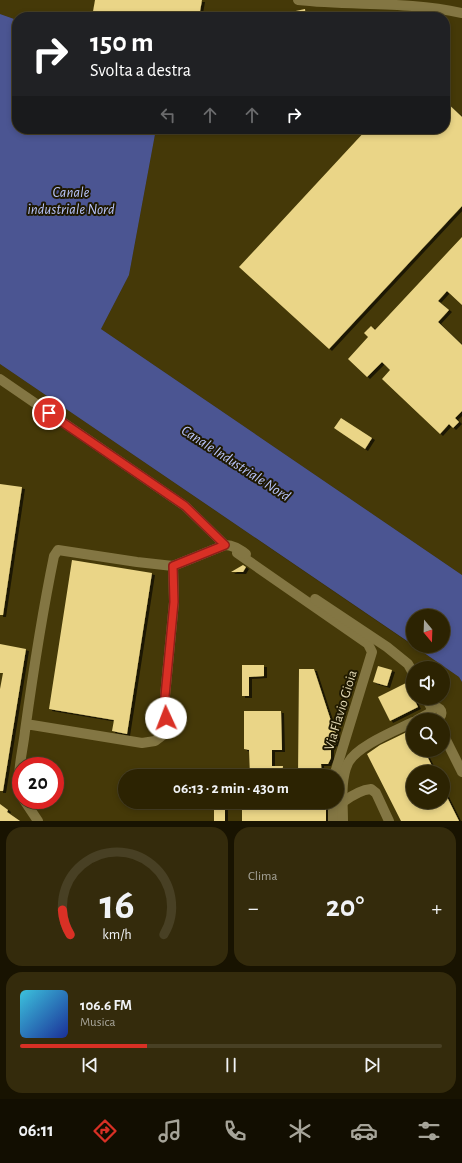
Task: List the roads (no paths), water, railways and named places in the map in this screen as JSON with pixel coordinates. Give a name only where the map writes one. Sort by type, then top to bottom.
[{"type":"street","points":[[298,0],[446,9],[462,12]]},
{"type":"street","points":[[0,379],[185,506],[225,545]]},
{"type":"street","points":[[22,757],[50,573],[54,556],[58,550],[173,566],[225,545],[230,545],[238,548],[386,647],[406,662]]},
{"type":"street","name":"Via Flavio Gioia","points":[[237,553],[368,644],[372,652],[336,769]]},
{"type":"street","points":[[26,724],[142,743],[155,741],[163,735],[166,718],[165,696],[174,602],[173,566]]},
{"type":"street","points":[[344,782],[347,766],[352,757],[358,751],[406,726]]},
{"type":"street","points":[[450,748],[462,772]]},
{"type":"street","points":[[344,789],[352,795]]},
{"type":"street","points":[[344,799],[365,790],[373,790],[376,793],[389,821]]},
{"type":"street","points":[[30,809],[38,821]]},
{"type":"street","points":[[333,821],[336,809]]},
{"type":"street","points":[[340,809],[343,821]]},
{"type":"water","name":"Canale industriale Nord","points":[[0,14],[12,18],[12,134],[155,134],[129,275],[101,329],[462,575],[462,682],[459,677],[450,671],[450,661],[436,661],[424,653],[450,653],[450,609],[406,609],[406,640],[0,364]]},
{"type":"water label","name":"Canale Industriale Nord","points":[[236,463]]}]
